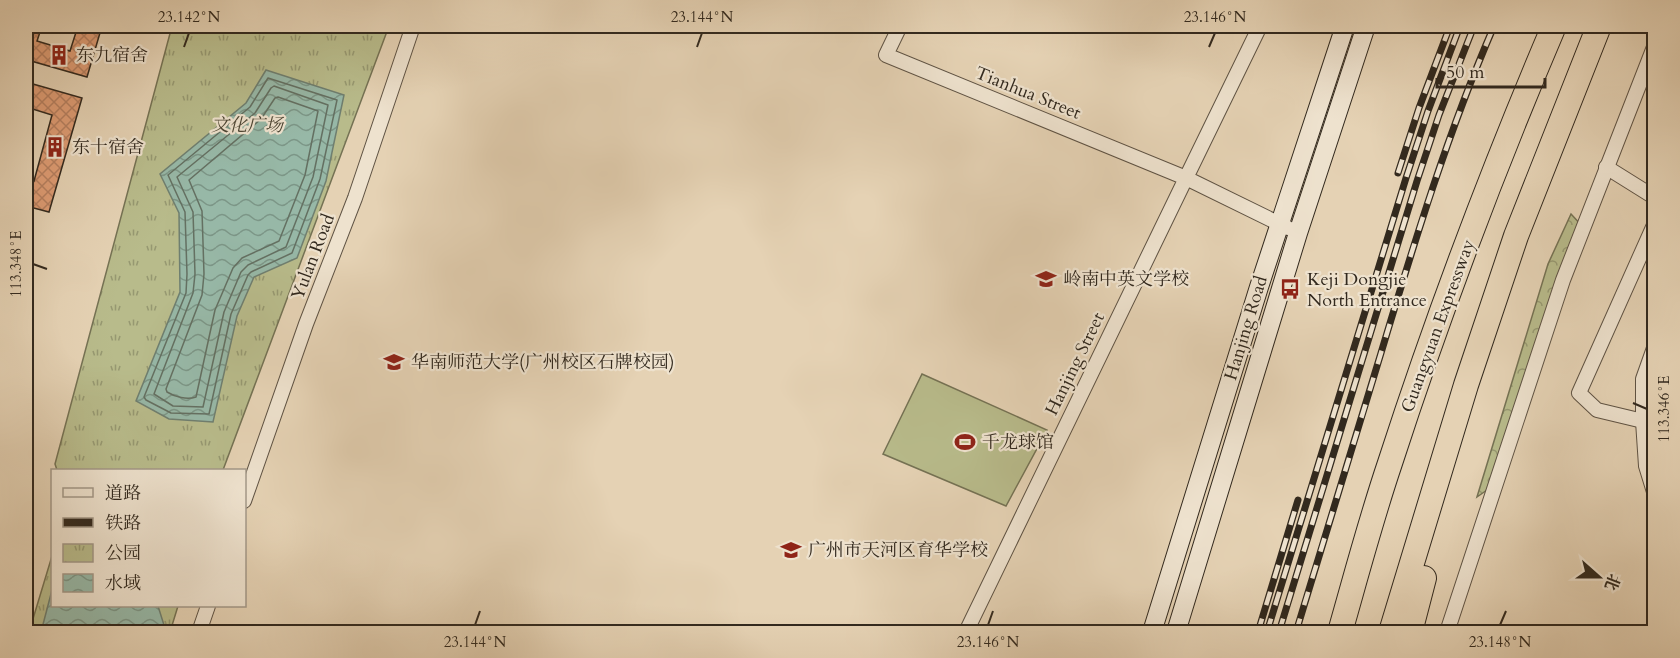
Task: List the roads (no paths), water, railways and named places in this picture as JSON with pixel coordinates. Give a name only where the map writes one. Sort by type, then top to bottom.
[{"type":"highway","name":"Guangyuan Expressway","points":[[1340,633],[1389,466],[1427,352],[1479,212],[1554,26]]},
{"type":"highway","points":[[1391,633],[1466,385],[1516,236],[1599,26]]},
{"type":"highway","points":[[1410,633],[1449,477],[1466,385]]},
{"type":"street","name":"Yulan Road","points":[[246,495],[306,324],[355,198],[413,26]]},
{"type":"street","name":"Tianhua Street","points":[[900,26],[886,55],[1186,178],[1298,232]]},
{"type":"street","points":[[1186,178],[1260,26]]},
{"type":"street","name":"Hanjing Road","points":[[1152,633],[1259,287],[1345,26]]},
{"type":"street","name":"Hanjing Road","points":[[1176,633],[1298,232],[1366,26]]},
{"type":"street","points":[[1447,633],[1563,280],[1606,167],[1649,75],[1654,47]]},
{"type":"street","points":[[1606,167],[1654,197]]},
{"type":"street","name":"Hanjing Street","points":[[966,633],[1186,178]]},
{"type":"street","points":[[1643,421],[1597,410],[1579,393],[1654,225]]},
{"type":"street","points":[[1653,355],[1643,380],[1643,421],[1646,466],[1654,492]]},
{"type":"street","points":[[199,633],[208,607]]},
{"type":"water","points":[[266,70],[344,95],[326,181],[297,258],[254,277],[237,316],[213,422],[169,419],[136,401],[180,292],[179,213],[160,174],[246,103]]},
{"type":"water","points":[[51,594],[51,607],[158,607],[164,625],[159,632],[41,632]]},
{"type":"railway","points":[[1398,173],[1419,108],[1450,26]]},
{"type":"railway","points":[[1267,632],[1406,178],[1460,26]]},
{"type":"railway","points":[[1279,632],[1417,181],[1439,115],[1474,26]]},
{"type":"railway","points":[[1296,632],[1419,229],[1462,106],[1494,26]]},
{"type":"railway","points":[[1258,632],[1298,500]]},
{"type":"place","name":"东九宿舍","points":[[59,55]]},
{"type":"place","name":"东十宿舍","points":[[55,147]]},
{"type":"place","name":"岭南中英文学校","points":[[1046,279]]},
{"type":"place","name":"Keji Dongjie North Entrance","points":[[1290,289]]},
{"type":"place","name":"华南师范大学(广州校区石牌校园)","points":[[394,362]]},
{"type":"place","name":"千龙球馆","points":[[965,442]]},
{"type":"place","name":"广州市天河区育华学校","points":[[791,550]]},
{"type":"park label","name":"文化广场","points":[[247,125]]}]
